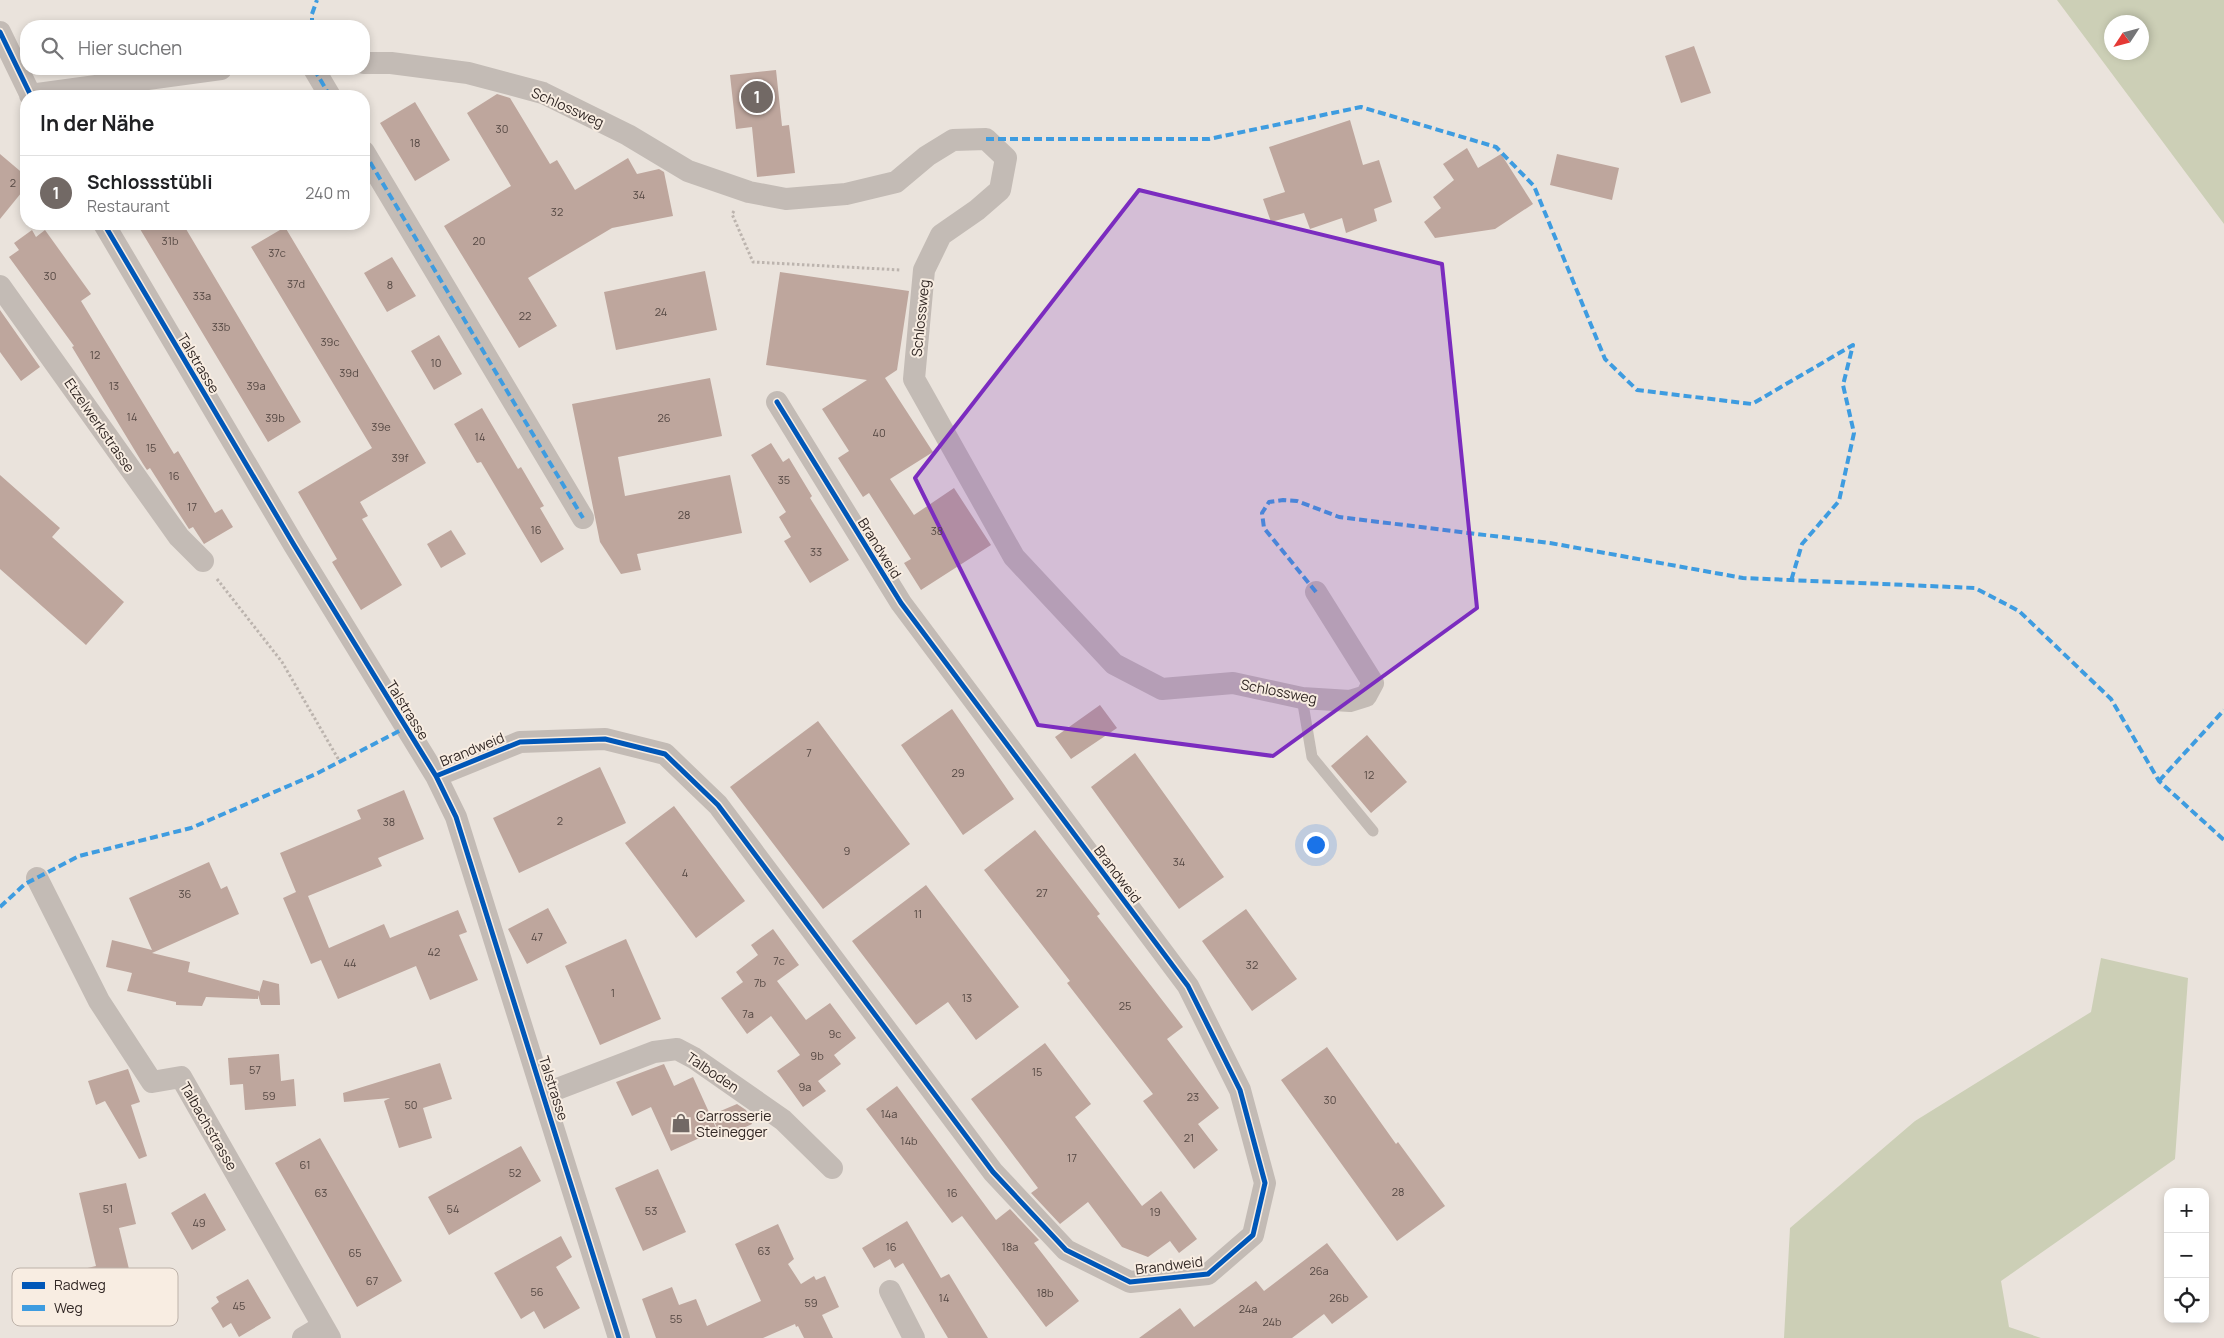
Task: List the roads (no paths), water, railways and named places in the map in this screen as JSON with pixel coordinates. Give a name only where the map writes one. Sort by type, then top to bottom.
[{"type":"street","points":[[0,32],[20,74]]},
{"type":"street","name":"Schlossweg","points":[[370,63],[391,62],[468,73],[543,93],[628,135],[688,171],[749,192],[786,199],[846,194],[896,182],[927,156],[954,140],[986,139],[1006,158],[1000,190],[942,235],[924,270],[914,379],[1014,557],[1114,664],[1162,689],[1233,683],[1302,698],[1350,701],[1366,696],[1373,683],[1316,592]]},
{"type":"street","points":[[20,75],[28,90]]},
{"type":"street","points":[[67,90],[177,75]]},
{"type":"street","points":[[318,75],[326,90]]},
{"type":"street","points":[[370,162],[583,518]]},
{"type":"street","name":"Talstrasse","points":[[108,230],[294,545],[436,776],[456,817],[619,1338]]},
{"type":"street","name":"Etzelwerkstrasse","points":[[0,286],[179,537],[203,561]]},
{"type":"street","name":"Brandweid","points":[[436,776],[520,742],[605,739],[665,754],[718,805],[994,1172],[1066,1250],[1130,1282],[1208,1274],[1253,1235],[1265,1183],[1261,1167],[1240,1090],[1188,986],[901,603],[777,402]]},
{"type":"street","name":"Talbachstrasse","points":[[37,878],[99,1001],[152,1082],[181,1077],[327,1332],[303,1338]]},
{"type":"street","name":"Talboden","points":[[544,1094],[654,1052],[677,1049],[694,1058],[783,1120],[832,1168]]},
{"type":"street","points":[[890,1291],[914,1338]]},
{"type":"lane","points":[[1302,698],[1312,757],[1373,831]]},
{"type":"place","name":"Schlossstübli","points":[[757,97]]},
{"type":"place","name":"Carrosserie Steinegger","points":[[681,1123]]}]
